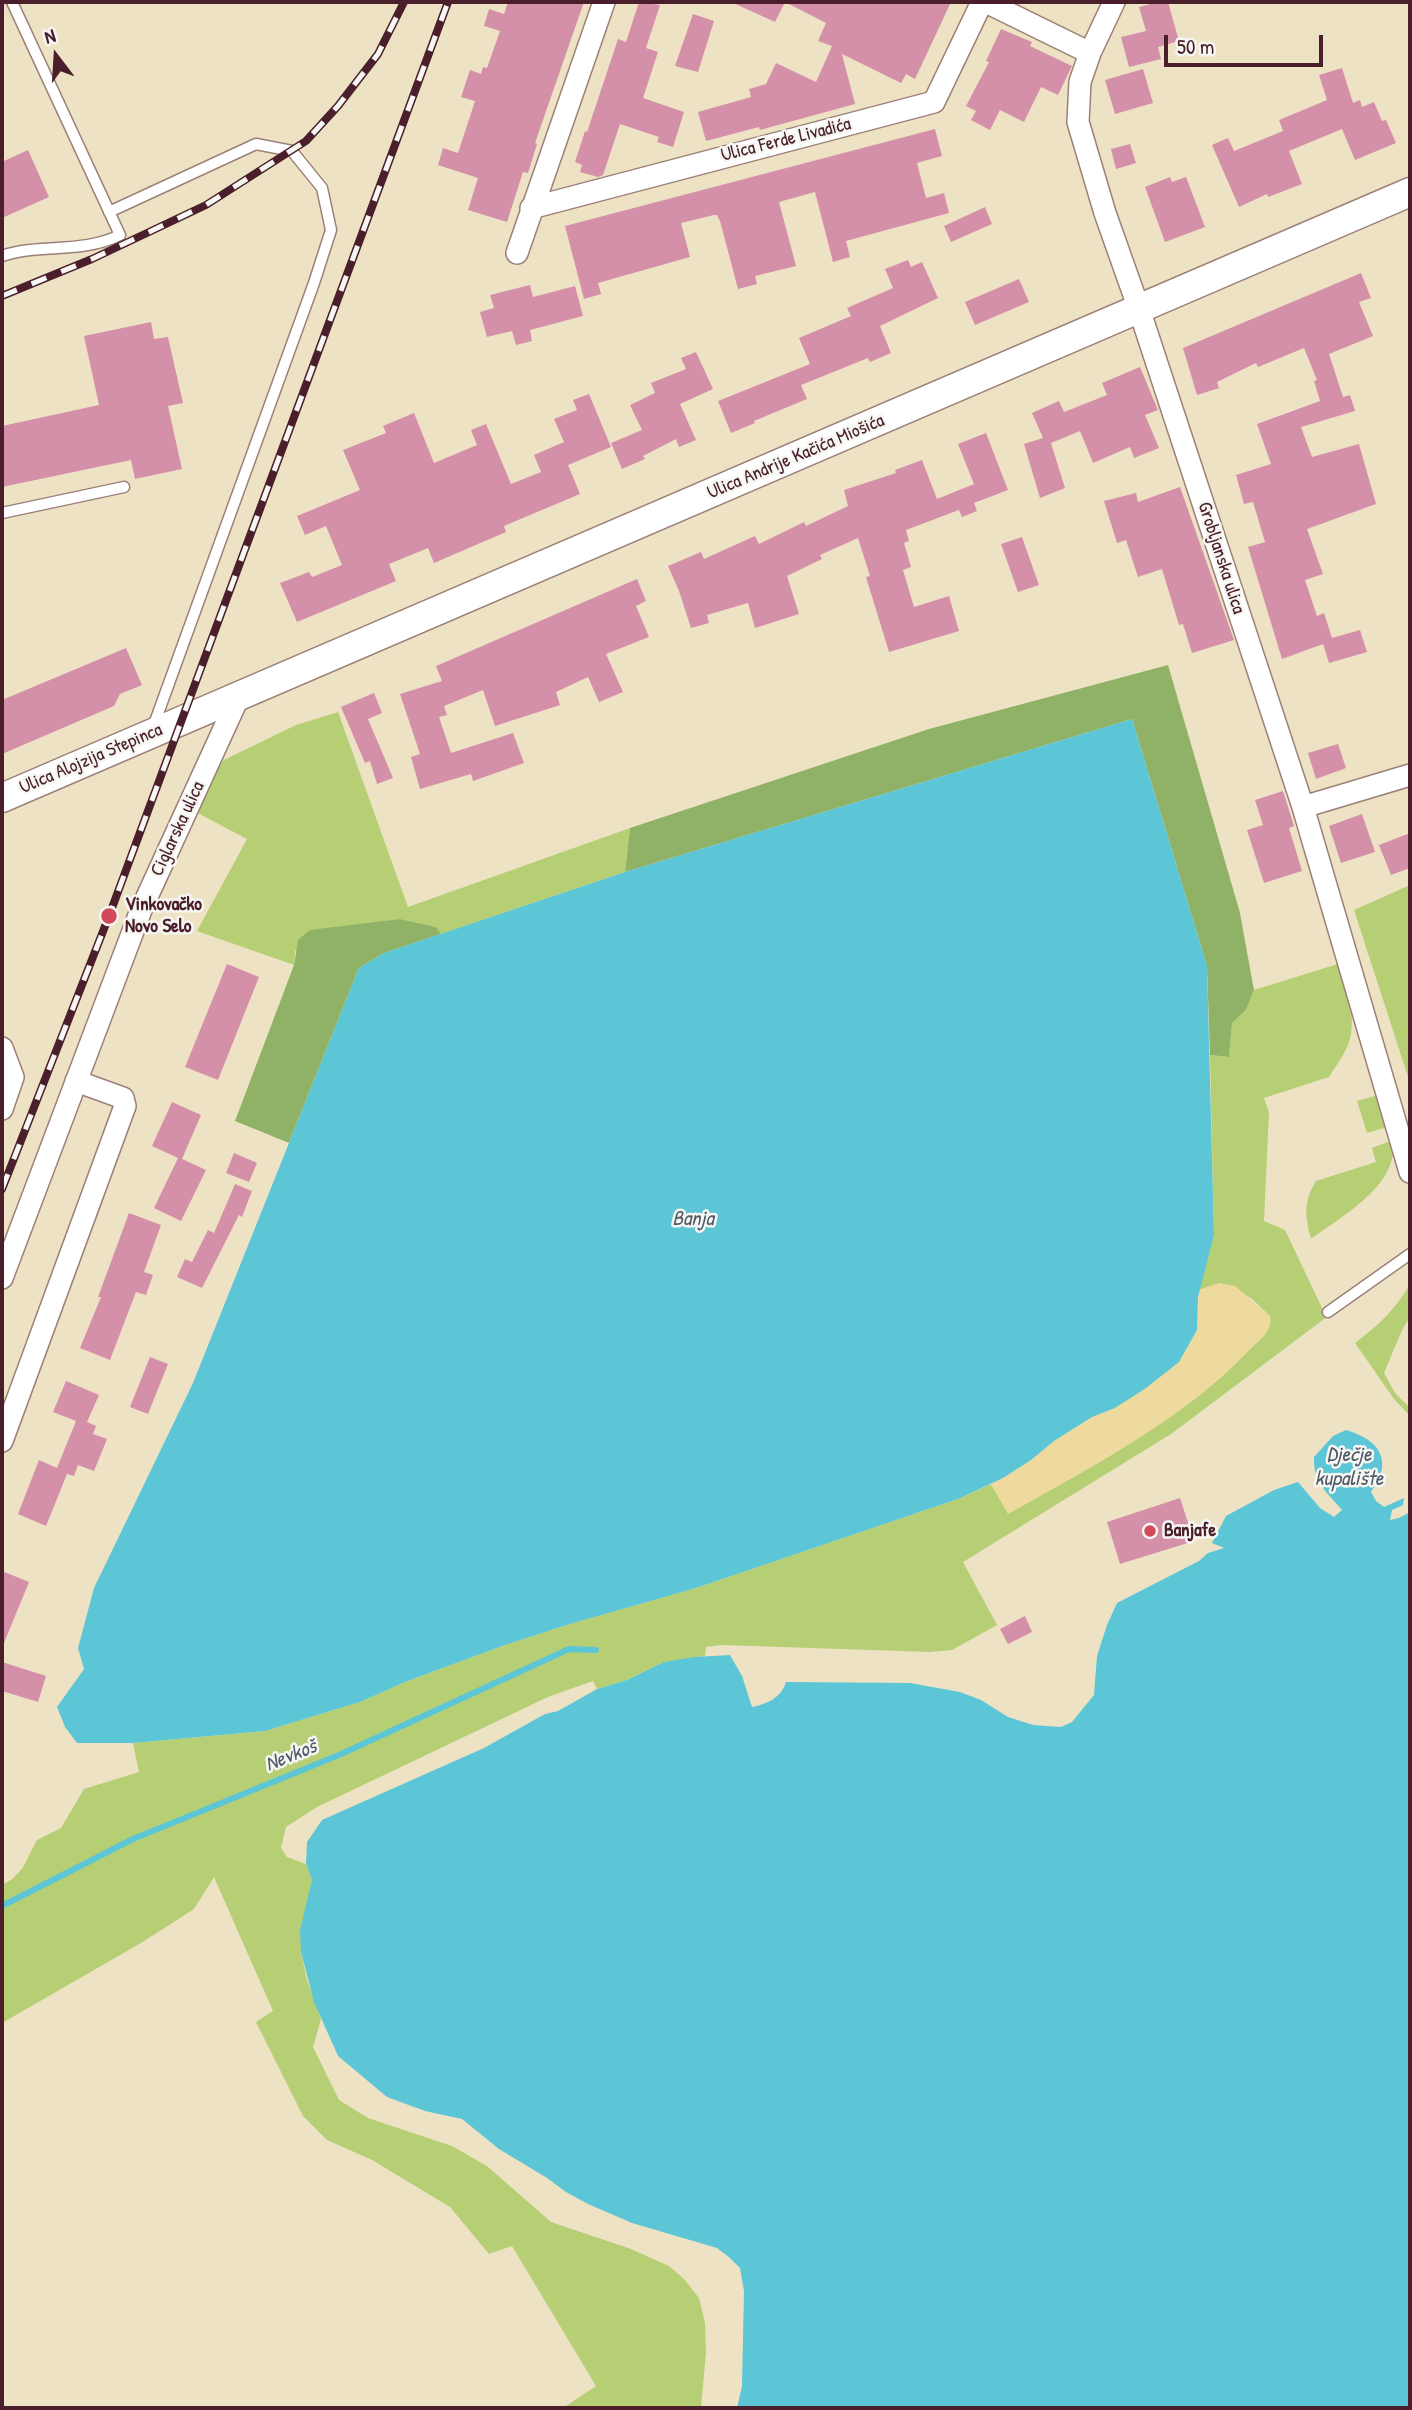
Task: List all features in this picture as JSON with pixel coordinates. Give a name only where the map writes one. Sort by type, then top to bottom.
[{"type":"main road","name":"Ulica Andrije Kačića Miošića","points":[[181,721],[1410,191]]},
{"type":"main road","name":"Ulica Alojzija Stepinca","points":[[2,798],[181,721]]},
{"type":"street","points":[[517,253],[604,2]]},
{"type":"street","points":[[984,2],[1090,53]]},
{"type":"street","name":"Ulica Ferde Livadića","points":[[531,208],[933,102],[984,2]]},
{"type":"street","name":"Grobljanska ulica","points":[[1114,2],[1090,53],[1080,82],[1078,122],[1105,214],[1139,309],[1303,807],[1404,1129],[1410,1172]]},
{"type":"street","name":"Ciglarska ulica","points":[[2,1278],[141,910],[239,696]]},
{"type":"street","points":[[1303,807],[1410,775]]},
{"type":"street","points":[[2,1048],[13,1077],[2,1109]]},
{"type":"street","points":[[2,1441],[125,1106],[123,1098],[76,1081]]},
{"type":"lane","points":[[2,256],[16,251],[80,248],[120,235],[12,2]]},
{"type":"lane","points":[[109,212],[256,144],[292,151],[322,188],[331,230],[305,309],[151,733]]},
{"type":"lane","points":[[2,513],[124,488]]},
{"type":"lane","points":[[1328,1312],[1410,1254]]},
{"type":"green space","points":[[1168,665],[1240,913],[1254,990],[1246,1010],[1232,1023],[1229,1057],[1210,1055],[1207,966],[1132,719],[625,872],[630,828],[929,729]]},
{"type":"green space","points":[[338,712],[408,907],[630,828],[625,872],[441,934],[436,927],[400,919],[359,925],[295,951],[294,965],[197,931],[247,839],[190,809],[210,775],[224,760],[296,725]]},
{"type":"green space","points":[[1410,885],[1410,1083],[1354,910]]},
{"type":"green space","points":[[400,919],[436,927],[441,934],[384,953],[359,968],[289,1143],[235,1121],[294,965],[298,940],[310,930]]},
{"type":"green space","points":[[1341,963],[1352,1016],[1350,1040],[1342,1056],[1329,1077],[1264,1098],[1269,1112],[1264,1221],[1285,1230],[1328,1316],[1171,1434],[963,1562],[997,1625],[952,1650],[930,1652],[722,1645],[706,1647],[705,1656],[664,1662],[627,1680],[597,1689],[593,1681],[548,1697],[317,1807],[286,1827],[281,1848],[287,1857],[306,1864],[312,1880],[301,1952],[307,1980],[321,2019],[313,2047],[339,2100],[368,2118],[452,2146],[487,2166],[551,2222],[631,2249],[669,2266],[699,2298],[705,2323],[706,2352],[701,2408],[563,2408],[596,2386],[512,2246],[489,2254],[450,2207],[372,2160],[327,2140],[303,2116],[256,2022],[273,2011],[214,1877],[194,1909],[141,1943],[2,2023],[2,1885],[22,1869],[37,1840],[61,1828],[84,1789],[139,1772],[133,1743],[265,1731],[360,1702],[405,1682],[505,1645],[696,1588],[958,1499],[991,1484],[1008,1513],[1134,1440],[1195,1399],[1260,1340],[1270,1323],[1270,1316],[1251,1298],[1220,1283],[1199,1290],[1214,1235],[1210,1055],[1229,1057],[1232,1023],[1246,1010],[1254,990]]},
{"type":"green space","points":[[1382,1094],[1387,1127],[1367,1133],[1357,1101]]},
{"type":"green space","points":[[1393,1140],[1393,1156],[1378,1185],[1353,1209],[1311,1239],[1306,1209],[1316,1181],[1376,1162],[1372,1148]]},
{"type":"green space","points":[[1410,1284],[1410,1317],[1384,1373],[1395,1393],[1410,1408],[1410,1416],[1394,1399],[1355,1343],[1386,1316]]},
{"type":"sand","points":[[1220,1283],[1235,1286],[1270,1316],[1270,1326],[1264,1335],[1226,1373],[1168,1419],[1105,1459],[1008,1514],[991,1484],[1031,1460],[1054,1441],[1092,1417],[1115,1408],[1179,1362],[1197,1330],[1199,1290]]},
{"type":"water","name":"Banja","points":[[1132,719],[1207,966],[1214,1235],[1198,1297],[1197,1330],[1179,1362],[1146,1388],[1115,1408],[1092,1417],[1003,1478],[958,1499],[696,1588],[505,1645],[405,1682],[360,1702],[265,1731],[133,1743],[77,1743],[65,1727],[57,1707],[84,1669],[78,1648],[94,1588],[193,1383],[359,968],[384,953],[625,872]]},
{"type":"water","name":"Dječje kupalište","points":[[1346,1430],[1367,1440],[1380,1453],[1382,1471],[1371,1492],[1376,1501],[1384,1507],[1404,1498],[1403,1505],[1392,1510],[1390,1520],[1410,1512],[1410,2408],[737,2408],[742,2386],[744,2291],[740,2268],[730,2258],[717,2248],[632,2223],[588,2204],[499,2149],[462,2119],[425,2111],[387,2097],[338,2056],[314,2002],[301,1952],[300,1930],[312,1880],[306,1864],[307,1842],[322,1820],[484,1748],[597,1689],[627,1680],[664,1662],[694,1657],[730,1655],[742,1676],[752,1707],[773,1699],[781,1692],[786,1682],[910,1683],[960,1692],[981,1700],[1008,1717],[1033,1725],[1061,1727],[1072,1722],[1094,1695],[1097,1656],[1117,1603],[1199,1561],[1208,1553],[1224,1548],[1212,1543],[1226,1516],[1274,1490],[1298,1482],[1320,1508],[1334,1517],[1342,1510],[1318,1480],[1314,1457],[1333,1436]]},
{"type":"building","points":[[508,2],[584,2],[535,143],[537,144],[528,173],[523,172],[507,222],[468,210],[478,178],[438,165],[443,148],[458,153],[475,101],[461,97],[470,70],[481,74],[483,67],[487,68],[500,31],[484,26],[489,9],[504,14]]},
{"type":"building","points":[[639,2],[660,5],[646,48],[658,52],[643,98],[684,112],[673,147],[657,142],[659,137],[620,124],[603,175],[598,177],[580,172],[582,165],[575,162],[585,131],[587,132],[618,39],[626,42]]},
{"type":"building","points":[[731,2],[785,2],[775,22]]},
{"type":"building","points":[[785,2],[951,2],[915,79],[906,74],[901,83],[842,54],[855,104],[760,130],[759,127],[706,141],[698,112],[751,97],[749,89],[766,84],[776,63],[816,82],[832,46],[818,41],[826,23]]},
{"type":"building","points":[[1168,2],[1179,41],[1158,47],[1161,59],[1129,67],[1121,37],[1146,31],[1139,7]]},
{"type":"building","points":[[693,14],[714,21],[698,72],[675,66]]},
{"type":"building","points":[[1001,29],[1032,42],[1030,46],[1072,66],[1058,95],[1041,87],[1024,122],[1000,110],[990,130],[971,120],[976,111],[966,106],[989,62],[986,61]]},
{"type":"building","points":[[1342,68],[1353,103],[1360,100],[1362,107],[1374,102],[1396,143],[1355,160],[1342,129],[1289,151],[1302,184],[1268,197],[1267,194],[1239,207],[1212,145],[1228,138],[1234,151],[1283,131],[1279,120],[1327,100],[1319,75]]},
{"type":"building","points":[[1143,69],[1153,103],[1115,114],[1105,80]]},
{"type":"building","points":[[935,129],[942,156],[917,163],[926,198],[944,193],[949,213],[846,241],[850,257],[833,262],[815,192],[779,202],[796,266],[755,276],[757,284],[738,289],[720,221],[717,215],[714,215],[681,223],[690,257],[598,283],[601,294],[584,299],[565,226]]},
{"type":"building","points":[[1130,144],[1136,163],[1116,169],[1111,149]]},
{"type":"building","points":[[28,150],[49,197],[2,218],[2,162]]},
{"type":"building","points":[[1170,177],[1172,182],[1186,177],[1205,227],[1165,242],[1145,187]]},
{"type":"building","points":[[985,207],[992,224],[951,242],[944,226]]},
{"type":"building","points":[[908,260],[911,267],[922,262],[938,298],[880,326],[891,353],[870,362],[868,358],[801,385],[807,399],[731,433],[718,401],[810,364],[799,338],[851,316],[847,308],[893,288],[885,269]]},
{"type":"building","points":[[1361,273],[1371,298],[1359,302],[1373,336],[1329,354],[1343,397],[1350,395],[1355,411],[1301,427],[1312,457],[1359,444],[1376,504],[1307,529],[1323,574],[1305,580],[1317,616],[1324,613],[1332,638],[1360,630],[1367,652],[1329,663],[1323,644],[1282,659],[1248,547],[1265,542],[1253,502],[1244,504],[1236,475],[1271,464],[1257,424],[1320,401],[1314,381],[1317,380],[1304,348],[1258,367],[1256,363],[1217,382],[1219,388],[1197,395],[1183,348]]},
{"type":"building","points":[[1019,279],[1029,302],[975,325],[965,302]]},
{"type":"building","points":[[530,285],[533,297],[575,286],[583,316],[530,330],[532,341],[516,345],[512,331],[487,337],[480,312],[494,308],[490,295]]},
{"type":"building","points":[[151,322],[154,339],[168,337],[183,403],[168,406],[182,469],[135,479],[131,460],[2,487],[2,426],[99,405],[84,336]]},
{"type":"building","points":[[696,352],[713,389],[680,404],[696,440],[679,447],[676,439],[643,456],[645,459],[622,469],[611,443],[642,430],[630,405],[655,393],[651,383],[686,369],[681,358]]},
{"type":"building","points":[[1140,367],[1158,410],[1145,415],[1159,448],[1134,458],[1130,447],[1093,463],[1080,431],[1051,443],[1065,488],[1040,498],[1024,444],[1043,438],[1032,413],[1059,401],[1064,412],[1107,395],[1102,383]]},
{"type":"building","points":[[589,394],[611,447],[568,465],[580,494],[504,526],[506,532],[434,563],[428,548],[389,564],[396,581],[297,622],[280,583],[309,572],[312,577],[342,565],[326,526],[305,535],[297,516],[360,490],[343,450],[386,433],[383,426],[414,413],[434,463],[477,445],[471,430],[486,424],[511,484],[541,472],[534,455],[564,442],[554,419],[577,410],[573,400]]},
{"type":"building","points":[[986,433],[1008,490],[974,503],[977,511],[962,517],[959,510],[906,530],[909,541],[904,543],[911,567],[903,570],[914,607],[949,596],[959,631],[889,652],[866,577],[870,576],[858,538],[820,555],[822,559],[787,576],[799,614],[755,628],[748,603],[707,615],[709,623],[691,628],[668,566],[701,552],[704,559],[755,536],[759,544],[804,522],[806,526],[848,506],[844,490],[896,473],[895,470],[922,460],[937,499],[974,484],[958,444]]},
{"type":"building","points":[[1180,487],[1234,640],[1192,653],[1183,624],[1179,625],[1162,569],[1138,577],[1126,540],[1117,543],[1104,501],[1136,493],[1138,502]]},
{"type":"building","points":[[1022,537],[1039,585],[1018,592],[1001,544]]},
{"type":"building","points":[[637,579],[646,601],[636,606],[649,637],[606,654],[623,692],[599,702],[588,677],[556,692],[560,705],[495,726],[483,690],[444,706],[447,715],[439,717],[451,753],[513,733],[524,763],[473,781],[471,774],[420,789],[411,757],[420,754],[400,694],[442,681],[436,666]]},
{"type":"building","points":[[126,648],[142,685],[120,694],[114,706],[2,754],[2,700]]},
{"type":"building","points":[[374,693],[382,713],[368,719],[393,778],[377,784],[370,761],[365,763],[341,707]]},
{"type":"building","points":[[1338,744],[1346,768],[1316,779],[1308,753]]},
{"type":"building","points":[[1283,791],[1294,826],[1289,828],[1302,871],[1264,883],[1247,830],[1263,825],[1255,800]]},
{"type":"building","points":[[1362,814],[1375,852],[1341,863],[1329,826]]},
{"type":"building","points":[[1410,833],[1410,868],[1391,875],[1379,845]]},
{"type":"building","points":[[227,964],[259,977],[218,1080],[185,1067]]},
{"type":"building","points":[[172,1102],[201,1115],[182,1159],[206,1170],[181,1221],[154,1208],[178,1158],[152,1146]]},
{"type":"building","points":[[234,1153],[257,1163],[249,1182],[226,1173]]},
{"type":"building","points":[[235,1184],[252,1191],[242,1217],[239,1215],[202,1288],[177,1277],[185,1259],[192,1262],[208,1230],[214,1233]]},
{"type":"building","points":[[129,1213],[161,1225],[144,1272],[153,1275],[146,1295],[136,1292],[110,1360],[80,1348],[101,1297],[98,1297]]},
{"type":"building","points":[[150,1357],[168,1364],[148,1414],[130,1407]]},
{"type":"building","points":[[66,1381],[99,1395],[87,1422],[96,1426],[93,1434],[107,1439],[94,1471],[78,1465],[74,1476],[67,1474],[46,1526],[18,1514],[39,1460],[57,1468],[76,1421],[53,1412]]},
{"type":"building","name":"Banjafe","points":[[1180,1498],[1194,1541],[1120,1564],[1107,1522]]},
{"type":"building","points":[[2,1571],[29,1582],[2,1648]]},
{"type":"building","points":[[1025,1616],[1032,1632],[1008,1644],[1000,1629]]},
{"type":"building","points":[[2,1662],[46,1676],[38,1702],[2,1691]]},
{"type":"waterway","name":"Nevkoš","points":[[2,1906],[133,1839],[339,1755],[569,1649],[596,1650]]},
{"type":"railway","points":[[2,296],[92,259],[206,205],[306,141],[338,106],[378,54],[404,2]]},
{"type":"railway","points":[[2,1189],[109,916],[448,2]]},
{"type":"place","name":"Vinkovačko Novo Selo","points":[[109,916]]},
{"type":"place","name":"Banjafe","points":[[1150,1531]]}]
